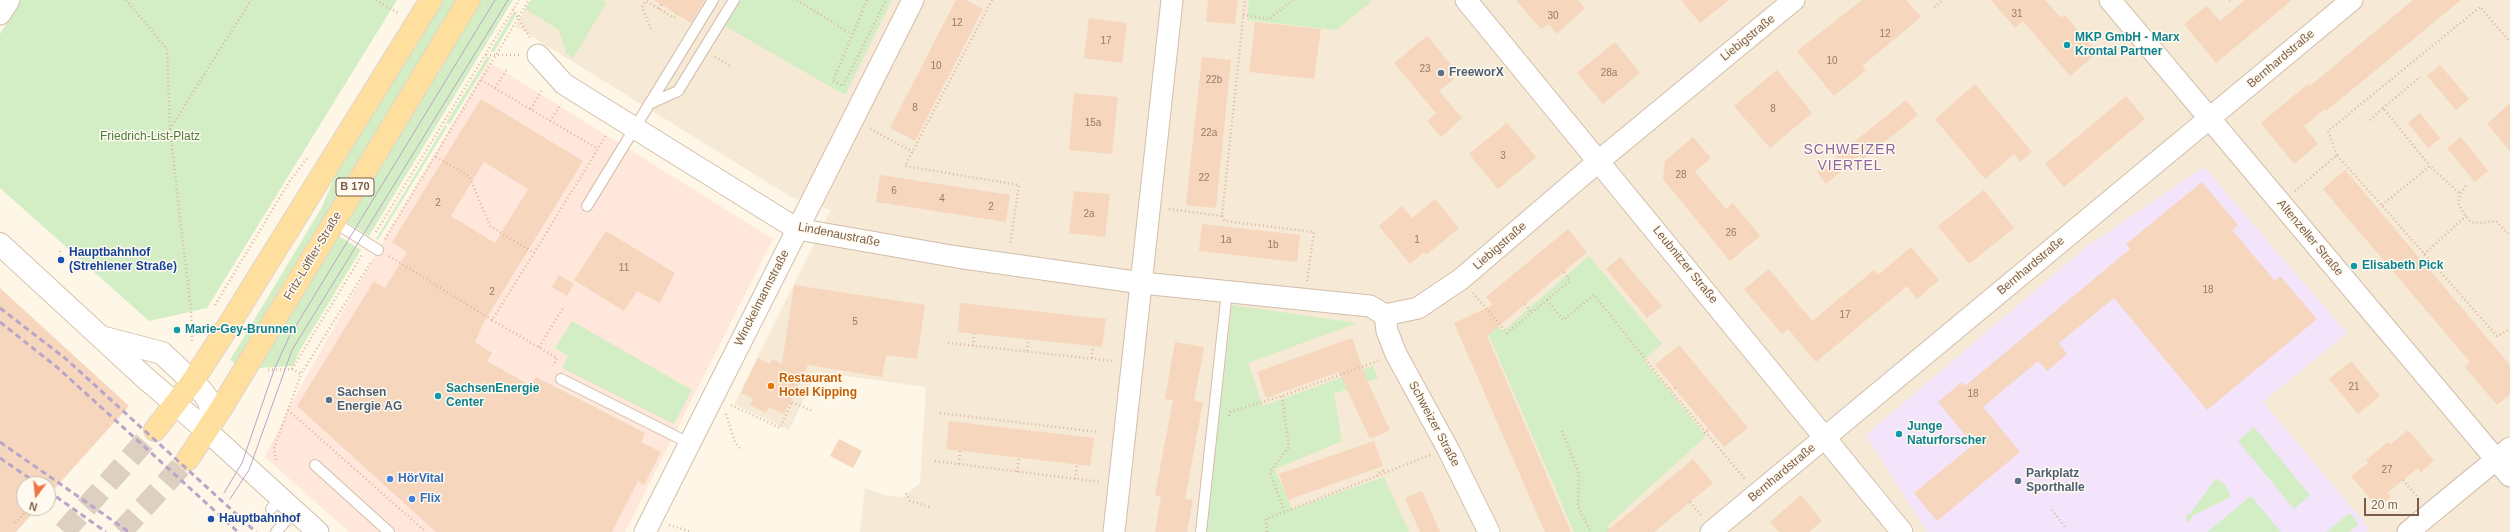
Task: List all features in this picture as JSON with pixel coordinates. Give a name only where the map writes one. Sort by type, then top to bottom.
[{"type":"main road","name":"B 170","points":[[155,430],[192,382],[408,19],[431,0]]},
{"type":"main road","name":"Fritz-Löffler-Straße","points":[[207,432],[469,0]]},
{"type":"main road","points":[[0,244],[175,405],[207,432],[211,411],[209,401],[162,353],[102,337]]},
{"type":"main road","name":"B 170","points":[[188,459],[207,432]]},
{"type":"street","points":[[0,14],[9,0]]},
{"type":"street","name":"Winckelmannstraße","points":[[645,532],[689,443],[719,402],[797,229],[913,0]]},
{"type":"street","points":[[1114,532],[1151,206],[1172,0]]},
{"type":"street","name":"Leubnitzer Straße","points":[[1466,0],[1600,160],[1902,532]]},
{"type":"street","name":"Liebigstraße","points":[[1385,315],[1418,308],[1461,279],[1600,160],[1794,0]]},
{"type":"street","name":"Altenzeller Straße","points":[[2110,0],[2281,203],[2503,454],[2510,476]]},
{"type":"street","name":"Bernhardstraße","points":[[1711,532],[2352,0]]},
{"type":"street","name":"Lindenaustraße","points":[[538,54],[564,84],[634,129],[797,229],[1007,264],[1142,283]]},
{"type":"street","points":[[1142,283],[1370,306],[1385,315]]},
{"type":"street","name":"Schweizer Straße","points":[[1385,315],[1387,331],[1396,354],[1448,448],[1489,532]]},
{"type":"street","points":[[207,432],[282,506],[318,532]]},
{"type":"street","points":[[2408,532],[2503,454]]},
{"type":"lane","points":[[587,206],[713,0]]},
{"type":"lane","points":[[649,104],[678,91],[734,0]]},
{"type":"lane","points":[[334,222],[374,247]]},
{"type":"lane","points":[[1201,532],[1227,291]]},
{"type":"lane","points":[[561,379],[689,443]]},
{"type":"lane","points":[[315,465],[389,532]]},
{"type":"lane","points":[[276,532],[282,506]]},
{"type":"path","points":[[126,0],[167,49],[170,129],[191,312],[192,343]]},
{"type":"path","points":[[170,129],[251,0]]},
{"type":"path","points":[[376,0],[408,19]]},
{"type":"path","points":[[276,460],[274,448],[301,374],[485,55],[519,0]]},
{"type":"path","points":[[301,374],[292,369],[436,157],[495,55],[529,0]]},
{"type":"path","points":[[797,0],[851,34]]},
{"type":"path","points":[[867,0],[851,34],[832,81],[843,86],[886,0]]},
{"type":"path","points":[[992,0],[906,166],[1019,185],[1007,264]]},
{"type":"path","points":[[1245,0],[1222,216],[1225,221],[1314,232],[1305,299]]},
{"type":"path","points":[[1243,15],[1269,19],[1293,0]]},
{"type":"path","points":[[1934,7],[1943,0]]},
{"type":"path","points":[[651,29],[642,7],[646,1],[674,18],[677,14]]},
{"type":"path","points":[[659,9],[662,4]]},
{"type":"path","points":[[2510,42],[2480,7],[2328,132],[2337,155],[2496,336],[2510,328]]},
{"type":"path","points":[[485,55],[538,54],[519,17],[513,9]]},
{"type":"path","points":[[721,60],[730,66]]},
{"type":"path","points":[[495,88],[508,69]]},
{"type":"path","points":[[2370,120],[2420,77]]},
{"type":"path","points":[[481,80],[598,150]]},
{"type":"path","points":[[531,109],[542,90]]},
{"type":"path","points":[[550,121],[561,103]]},
{"type":"path","points":[[2383,108],[2430,166],[2460,194]]},
{"type":"path","points":[[852,119],[913,152]]},
{"type":"path","points":[[492,320],[608,132]]},
{"type":"path","points":[[2281,203],[2337,155]]},
{"type":"path","points":[[436,157],[469,176],[490,226],[534,253]]},
{"type":"path","points":[[2382,205],[2430,166]]},
{"type":"path","points":[[2466,186],[2460,194],[2458,203],[2471,222],[2481,223],[2496,220],[2510,236]]},
{"type":"path","points":[[1151,206],[1222,216]]},
{"type":"path","points":[[2424,254],[2466,216]]},
{"type":"path","points":[[374,247],[492,320],[558,358],[551,369]]},
{"type":"path","points":[[60,251],[61,260]]},
{"type":"path","points":[[1461,279],[1507,333],[1570,281],[1564,272]]},
{"type":"path","points":[[1547,300],[1563,320],[1594,295],[1704,433],[1757,493]]},
{"type":"path","points":[[1525,304],[1532,313]]},
{"type":"path","points":[[539,347],[563,308]]},
{"type":"path","points":[[973,346],[974,333]]},
{"type":"path","points":[[1027,351],[1028,339]]},
{"type":"path","points":[[948,343],[1132,363]]},
{"type":"path","points":[[1092,358],[1093,346]]},
{"type":"path","points":[[1230,412],[1282,396],[1396,354]]},
{"type":"path","points":[[1670,390],[1675,388]]},
{"type":"path","points":[[1282,396],[1289,447],[1270,472],[1284,511]]},
{"type":"path","points":[[719,402],[780,428],[791,402],[812,411]]},
{"type":"path","points":[[719,402],[735,442],[741,450]]},
{"type":"path","points":[[288,410],[426,532]]},
{"type":"path","points":[[940,413],[1098,432]]},
{"type":"path","points":[[1704,433],[1709,429]]},
{"type":"path","points":[[1562,431],[1579,474],[1578,507],[1591,532]]},
{"type":"path","points":[[1267,532],[1266,519],[1377,476],[1378,473],[1383,471],[1386,473],[1448,448]]},
{"type":"path","points":[[959,464],[960,450]]},
{"type":"path","points":[[1017,472],[1018,457]]},
{"type":"path","points":[[935,461],[1119,484]]},
{"type":"path","points":[[1075,479],[1077,464]]},
{"type":"path","points":[[2402,480],[2412,490]]},
{"type":"path","points":[[906,493],[910,501],[930,507]]},
{"type":"path","points":[[2052,510],[2065,526]]},
{"type":"path","points":[[16,523],[22,516]]},
{"type":"path","points":[[666,525],[692,532]]},
{"type":"shaded area","points":[[531,0],[2510,0],[2510,532],[860,532],[865,488],[883,495],[903,497],[920,483],[926,387],[817,372],[789,430],[734,404],[831,210],[791,197],[515,26]]},
{"type":"shaded area","points":[[489,62],[773,239],[625,532],[349,532],[265,457],[296,395],[378,250]]},
{"type":"shaded area","points":[[2204,167],[2347,333],[2263,402],[2370,529],[2366,532],[1927,532],[1866,435],[2086,247]]},
{"type":"green space","name":"Friedrich-List-Platz","points":[[21,0],[397,0],[207,308],[149,321],[0,188],[0,34]]},
{"type":"green space","points":[[443,0],[458,0],[235,363],[230,360],[322,207],[336,174]]},
{"type":"green space","points":[[481,0],[513,0],[369,236],[346,222]]},
{"type":"green space","points":[[531,0],[603,0],[607,2],[573,58],[567,54],[559,30],[525,9]]},
{"type":"green space","points":[[741,0],[892,0],[845,95],[725,26]]},
{"type":"green space","points":[[1249,0],[1368,0],[1371,2],[1336,30],[1247,20]]},
{"type":"green space","points":[[514,12],[516,15],[494,52],[490,52]]},
{"type":"green space","points":[[487,57],[491,57],[449,125],[446,123]]},
{"type":"green space","points":[[445,125],[447,127],[378,240],[376,239]]},
{"type":"green space","points":[[337,235],[361,250],[300,350],[293,366],[257,368]]},
{"type":"green space","points":[[1589,256],[1662,344],[1644,360],[1706,436],[1607,526],[1611,532],[1574,532],[1478,310],[1503,331]]},
{"type":"green space","points":[[1232,305],[1357,323],[1248,363],[1263,406],[1373,366],[1378,378],[1334,394],[1342,441],[1275,469],[1292,509],[1384,477],[1409,532],[1206,532]]},
{"type":"green space","points":[[572,321],[692,390],[674,424],[562,368],[568,356],[555,348]]},
{"type":"green space","points":[[2254,427],[2310,495],[2294,509],[2238,441]]},
{"type":"green space","points":[[2216,478],[2226,486],[2231,497],[2192,516],[2189,522],[2186,521],[2186,515],[2190,514]]},
{"type":"green space","points":[[2251,496],[2281,532],[2207,532]]},
{"type":"green space","points":[[2350,513],[2359,524],[2349,532],[2326,532]]},
{"type":"building","points":[[654,0],[705,0],[691,23]]},
{"type":"building","points":[[956,0],[966,0],[983,9],[915,141],[890,128]]},
{"type":"building","points":[[1208,0],[1238,0],[1235,24],[1206,22]]},
{"type":"building","points":[[1516,0],[1578,0],[1585,8],[1557,34],[1549,24],[1541,29]]},
{"type":"building","points":[[1681,0],[1729,0],[1700,23]]},
{"type":"building","points":[[1862,0],[1906,0],[1921,17],[1862,66],[1866,70],[1834,96],[1797,51]]},
{"type":"building","points":[[1991,0],[2045,0],[2061,18],[2065,15],[2097,53],[2070,76],[2023,21],[2015,28]]},
{"type":"building","points":[[2245,0],[2292,0],[2216,63],[2184,24],[2207,6],[2220,21]]},
{"type":"building","points":[[2413,0],[2461,0],[2326,111],[2325,109],[2304,126],[2318,144],[2294,164],[2261,123],[2308,84],[2310,86]]},
{"type":"building","points":[[1089,18],[1127,23],[1122,63],[1084,58]]},
{"type":"building","points":[[1255,22],[1321,29],[1314,79],[1249,72]]},
{"type":"building","points":[[1427,36],[1453,67],[1447,71],[1454,79],[1439,91],[1462,118],[1441,137],[1427,121],[1436,113],[1394,63]]},
{"type":"building","points":[[1615,42],[1640,73],[1603,104],[1577,73]]},
{"type":"building","points":[[1202,57],[1231,60],[1216,208],[1186,205]]},
{"type":"building","points":[[2440,65],[2469,99],[2456,110],[2427,76]]},
{"type":"building","points":[[1777,70],[1812,113],[1770,148],[1734,106]]},
{"type":"building","points":[[1975,84],[2032,152],[2020,162],[2014,154],[1985,179],[1935,119]]},
{"type":"building","points":[[1074,93],[1118,97],[1112,154],[1069,150]]},
{"type":"building","points":[[2126,96],[2145,119],[2064,187],[2045,164]]},
{"type":"building","name":"SachsenEnergie Center","points":[[481,99],[583,161],[484,322],[475,342],[492,353],[487,361],[531,386],[536,377],[645,433],[641,442],[661,452],[644,485],[638,481],[612,532],[436,532],[297,406],[374,281],[385,288],[407,252],[392,242]],"holes":[[[484,162],[528,189],[495,243],[451,216]]]},
{"type":"building","points":[[1906,100],[1918,115],[1863,159],[1860,156],[1826,184],[1817,172]]},
{"type":"building","points":[[2510,103],[2510,151],[2487,124]]},
{"type":"building","points":[[2420,113],[2440,138],[2428,148],[2408,123]]},
{"type":"building","points":[[1507,123],[1536,157],[1498,189],[1469,154]]},
{"type":"building","points":[[1693,137],[1711,158],[1695,172],[1726,209],[1733,203],[1760,236],[1730,261],[1663,179],[1665,161]]},
{"type":"building","points":[[2461,137],[2488,171],[2475,182],[2447,148]]},
{"type":"building","points":[[2345,170],[2510,365],[2510,394],[2497,405],[2465,367],[2470,362],[2323,189]]},
{"type":"building","points":[[880,175],[1010,195],[1006,222],[876,202]]},
{"type":"building","points":[[2202,182],[2238,225],[2232,230],[2275,281],[2280,276],[2317,319],[2207,410],[2114,298],[2059,343],[2067,354],[2047,371],[2038,361],[1983,407],[2020,452],[1937,521],[1914,493],[1973,445],[1938,402],[1962,382],[1965,386],[2130,249],[2126,244]]},
{"type":"building","points":[[1984,190],[2014,228],[1969,264],[1938,226]]},
{"type":"building","points":[[1074,191],[1110,194],[1105,237],[1069,233]]},
{"type":"building","points":[[1435,199],[1459,228],[1426,255],[1424,252],[1410,264],[1379,226],[1402,206],[1412,218]]},
{"type":"building","points":[[1202,224],[1300,235],[1297,262],[1199,251]]},
{"type":"building","points":[[1568,229],[1587,252],[1487,336],[1571,532],[1545,532],[1454,323],[1493,305],[1486,297]]},
{"type":"building","points":[[606,231],[675,273],[660,303],[637,291],[624,311],[574,280]]},
{"type":"building","points":[[1911,247],[1939,280],[1917,299],[1907,286],[1816,362],[1788,329],[1782,334],[1744,289],[1769,269],[1812,321],[1874,270],[1878,275]]},
{"type":"building","points":[[1620,257],[1662,306],[1647,318],[1606,269]]},
{"type":"building","points":[[559,275],[574,284],[567,296],[552,287]]},
{"type":"building","points":[[794,285],[925,305],[917,359],[886,355],[882,377],[808,365],[784,414],[769,407],[766,413],[750,405],[753,399],[741,393],[758,358],[770,364],[772,359],[782,364]]},
{"type":"building","points":[[0,288],[129,406],[56,487],[56,476],[16,476],[16,516],[30,516],[16,532],[0,532]]},
{"type":"building","points":[[960,303],[1106,319],[1102,347],[958,332]]},
{"type":"building","points":[[1352,338],[1366,378],[1390,430],[1370,439],[1339,372],[1266,398],[1257,372]]},
{"type":"building","points":[[1175,342],[1204,347],[1194,401],[1203,402],[1185,499],[1193,500],[1187,532],[1155,532],[1161,497],[1155,495],[1173,400],[1165,399]]},
{"type":"building","points":[[1679,345],[1748,428],[1724,447],[1655,365]]},
{"type":"building","points":[[2351,361],[2380,396],[2358,414],[2329,379]]},
{"type":"building","points":[[949,421],[1094,438],[1090,466],[946,449]]},
{"type":"building","points":[[2408,430],[2434,461],[2421,472],[2418,468],[2387,493],[2391,497],[2378,508],[2351,476],[2368,463],[2366,460],[2388,442],[2391,444]]},
{"type":"building","points":[[839,439],[862,451],[853,468],[830,456]]},
{"type":"building","points":[[1374,441],[1383,466],[1288,500],[1279,474]]},
{"type":"building","points":[[1693,459],[1713,483],[1654,532],[1606,532]]},
{"type":"building","points":[[1422,491],[1440,532],[1420,532],[1405,498]]},
{"type":"building","points":[[1801,495],[1822,521],[1809,532],[1779,532],[1770,522]]},
{"type":"tunnel","points":[[64,532],[155,430]]},
{"type":"tunnel","points":[[121,532],[188,459]]},
{"type":"tram line","points":[[224,493],[242,463],[274,370],[289,337],[495,0]]},
{"type":"tram line","points":[[230,499],[249,470],[292,350],[508,0]]},
{"type":"railway","points":[[0,308],[66,359],[256,532]]},
{"type":"railway","points":[[0,322],[58,368],[238,532]]},
{"type":"railway","points":[[0,442],[129,532]]},
{"type":"railway","points":[[0,458],[26,476]]},
{"type":"railway","points":[[56,497],[106,532]]},
{"type":"place","name":"MKP GmbH - Marx Krontal Partner","points":[[2067,45]]},
{"type":"place","name":"FreeworX","points":[[1441,73]]},
{"type":"place","name":"Hauptbahnhof (Strehlener Straße)","points":[[61,260]]},
{"type":"place","name":"Elisabeth Pick","points":[[2354,266]]},
{"type":"place","name":"Marie-Gey-Brunnen","points":[[177,330]]},
{"type":"place","name":"Restaurant Hotel Kipping","points":[[771,386]]},
{"type":"place","name":"SachsenEnergie Center","points":[[438,396]]},
{"type":"place","name":"Sachsen Energie AG","points":[[329,400]]},
{"type":"place","name":"Junge Naturforscher","points":[[1899,434]]},
{"type":"place","name":"HörVital","points":[[390,479]]},
{"type":"place","name":"Parkplatz Sporthalle","points":[[2018,481]]},
{"type":"place","name":"Flix","points":[[412,499]]},
{"type":"place","name":"Hauptbahnhof","points":[[211,519]]},
{"type":"district","name":"SCHWEIZER VIERTEL","points":[[1850,158]]}]
